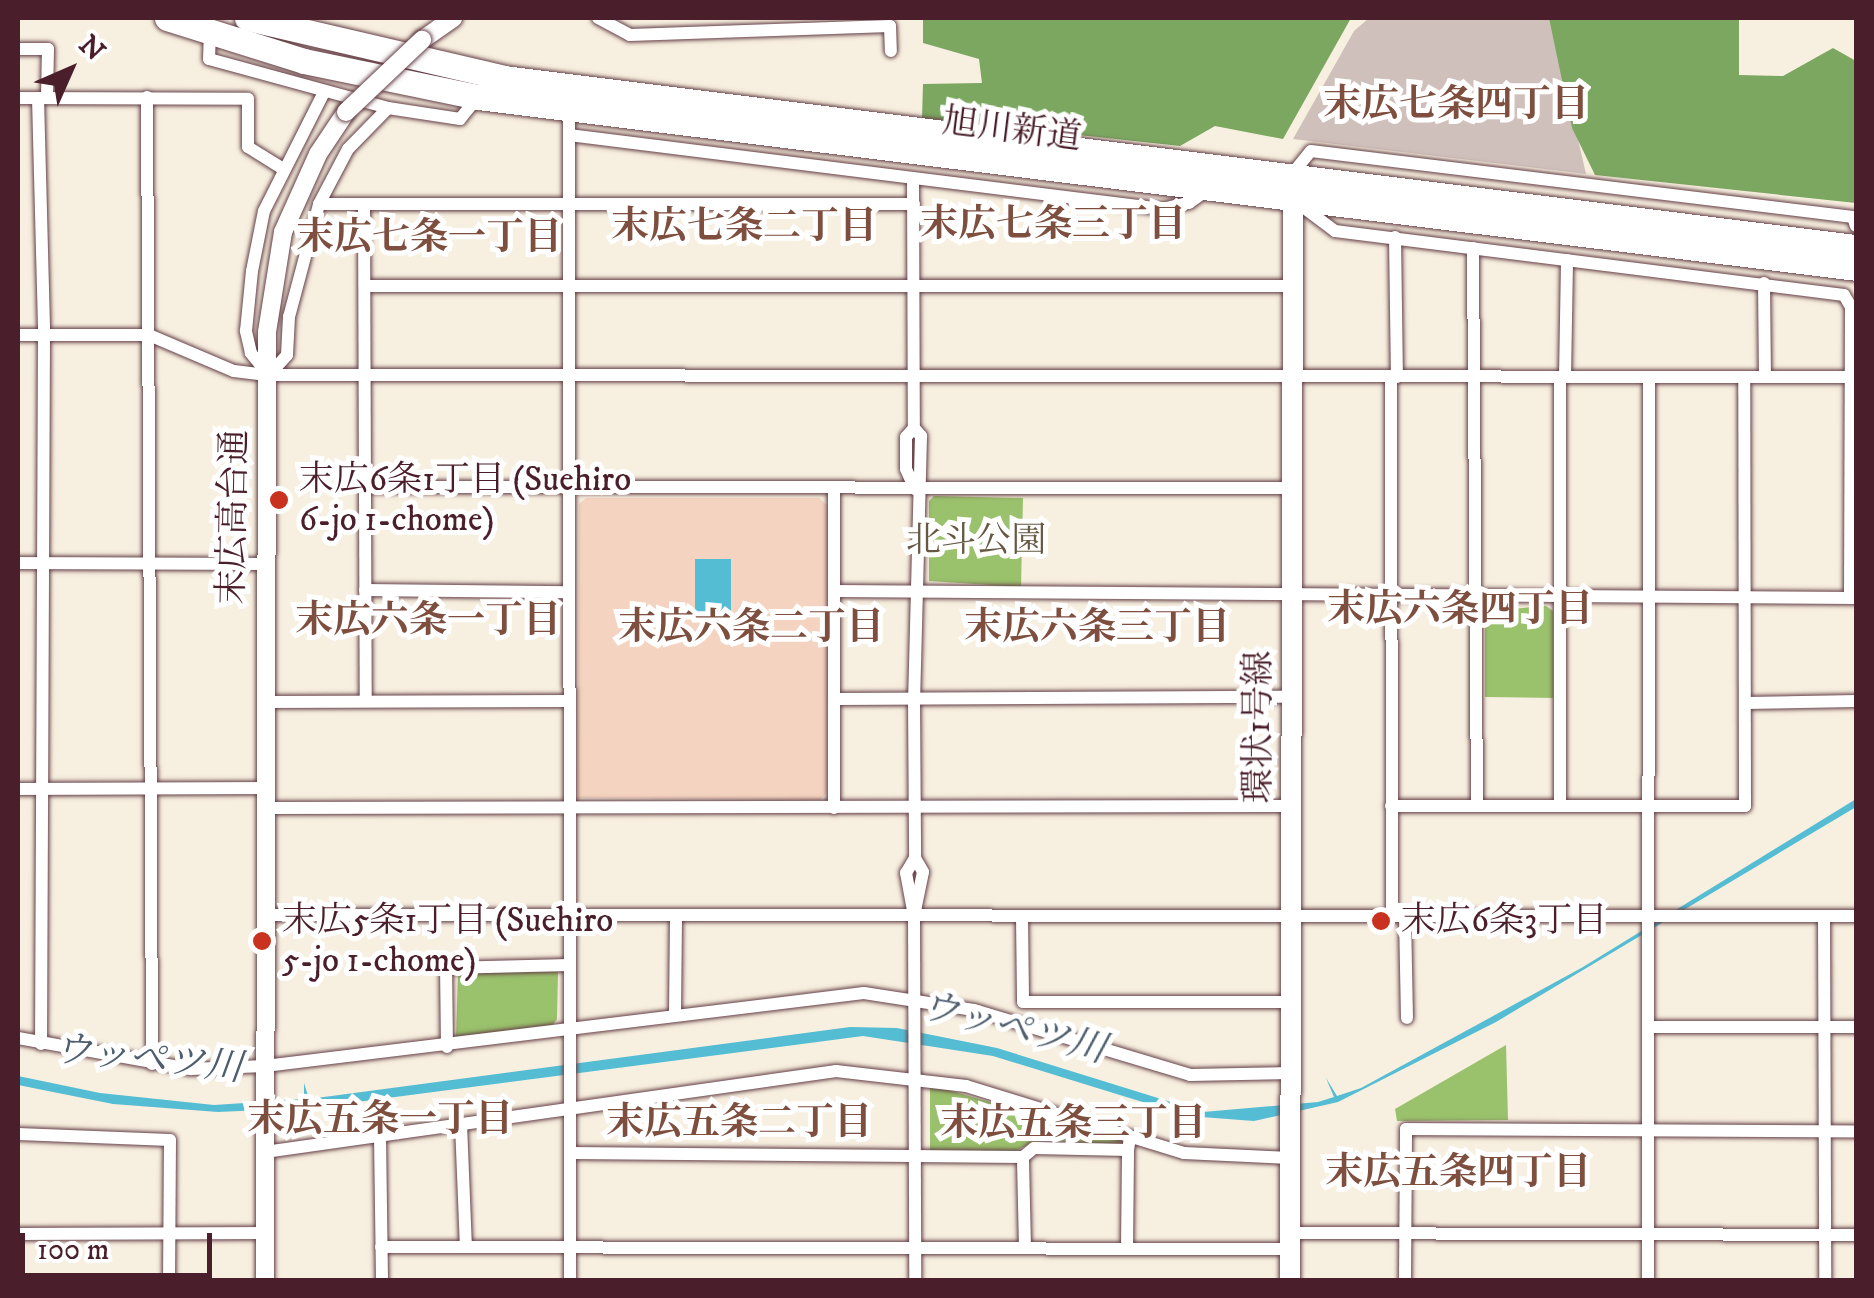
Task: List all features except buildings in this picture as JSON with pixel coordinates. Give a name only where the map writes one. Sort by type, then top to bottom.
[{"type":"highway","name":"旭川新道","points":[[167,18],[323,66],[478,97],[569,122],[1208,190],[1292,186],[1494,237],[1856,268]]},
{"type":"highway","name":"旭川新道","points":[[247,18],[504,78],[1292,186],[1856,247]]},
{"type":"main road","name":"環状1号線","points":[[1290,1280],[1292,186]]},
{"type":"street","name":"末広高台通","points":[[265,1143],[265,564],[272,277],[283,232],[318,154],[346,112],[422,40],[454,18]]},
{"type":"street","points":[[598,18],[630,36],[890,26],[891,51]]},
{"type":"street","points":[[210,31],[209,60],[388,108],[460,119],[478,97]]},
{"type":"street","points":[[18,49],[48,49],[43,98],[41,1044]]},
{"type":"street","points":[[269,375],[251,353],[246,316],[264,210],[324,92]]},
{"type":"street","points":[[148,97],[154,562],[148,789],[152,1064]]},
{"type":"street","points":[[18,98],[248,100],[248,147],[282,168]]},
{"type":"street","points":[[269,375],[287,355],[289,318],[319,204],[348,149],[388,108]]},
{"type":"street","points":[[570,1280],[569,122],[913,179],[1162,208],[1189,203],[1208,190]]},
{"type":"street","points":[[834,592],[1853,598],[1854,377],[1851,306],[1844,295],[1567,260],[1494,237],[1473,248],[1335,231],[1292,186],[1310,151],[1852,217],[1856,226]]},
{"type":"street","points":[[913,179],[914,428],[906,437],[906,469],[915,488],[914,808],[916,858],[923,872],[914,916],[915,1280]]},
{"type":"street","points":[[319,204],[914,204]]},
{"type":"street","points":[[364,204],[366,701]]},
{"type":"street","points":[[1395,238],[1391,806],[1407,1018]]},
{"type":"street","points":[[1473,248],[1476,806]]},
{"type":"street","points":[[1560,806],[1562,377],[1567,260]]},
{"type":"street","points":[[1764,283],[1765,377]]},
{"type":"street","points":[[364,286],[1291,286]]},
{"type":"street","points":[[18,334],[149,335],[234,371],[269,375],[1854,377]]},
{"type":"street","points":[[1391,806],[1744,806],[1744,377]]},
{"type":"street","points":[[1648,1280],[1649,378]]},
{"type":"street","points":[[364,486],[1291,488]]},
{"type":"street","points":[[834,488],[834,808]]},
{"type":"street","points":[[18,562],[265,564]]},
{"type":"street","points":[[365,590],[569,592]]},
{"type":"street","points":[[835,699],[1292,697]]},
{"type":"street","points":[[265,702],[569,701]]},
{"type":"street","points":[[1746,703],[1856,701]]},
{"type":"street","points":[[18,788],[265,788]]},
{"type":"street","points":[[265,808],[1292,806]]},
{"type":"street","points":[[265,915],[1856,916]]},
{"type":"street","points":[[675,1014],[676,916]]},
{"type":"street","points":[[1022,916],[1023,1023]]},
{"type":"street","points":[[1824,916],[1824,1280]]},
{"type":"street","points":[[447,1047],[446,968],[569,966]]},
{"type":"street","points":[[18,1038],[152,1064],[265,1075],[447,1047],[570,1037],[675,1014],[812,994],[915,1005],[1023,1023],[1190,1075],[1290,1080]]},
{"type":"street","points":[[1024,1002],[1290,1002]]},
{"type":"street","points":[[1648,1027],[1856,1027]]},
{"type":"street","points":[[265,1280],[265,1143],[380,1136],[570,1101],[836,1071],[916,1071],[1129,1144],[1184,1153],[1290,1148]]},
{"type":"street","points":[[461,1124],[466,1247]]},
{"type":"street","points":[[1405,1280],[1406,1129],[1856,1131]]},
{"type":"street","points":[[18,1134],[170,1140],[169,1280]]},
{"type":"street","points":[[380,1136],[382,1280]]},
{"type":"street","points":[[571,1153],[1023,1157],[1034,1148],[1129,1144]]},
{"type":"street","points":[[1127,1249],[1129,1144]]},
{"type":"street","points":[[1023,1157],[1025,1248]]},
{"type":"street","points":[[18,1234],[264,1233]]},
{"type":"street","points":[[382,1247],[1127,1249],[1406,1234],[1856,1235]]},
{"type":"shaded area","points":[[1369,18],[1550,18],[1586,174],[1293,139],[1354,31]]},
{"type":"shaded area","points":[[586,498],[819,498],[829,507],[827,793],[820,800],[578,798],[579,504]]},
{"type":"green space","points":[[923,18],[1351,18],[1283,139],[1215,126],[1180,146],[922,118],[923,84],[982,83],[979,59],[923,43]]},
{"type":"green space","points":[[1549,18],[1739,18],[1739,75],[1783,76],[1833,48],[1856,61],[1856,203],[1595,175],[1572,128]]},
{"type":"green space","name":"北斗公園","points":[[934,496],[1023,498],[1021,587],[929,581],[929,501]]},
{"type":"green space","points":[[1546,606],[1553,611],[1553,698],[1485,697],[1485,611]]},
{"type":"green space","points":[[458,971],[558,972],[557,1019],[552,1026],[456,1039]]},
{"type":"green space","points":[[1506,1045],[1508,1120],[1397,1121],[1395,1109]]},
{"type":"green space","points":[[930,1085],[1120,1139],[1119,1144],[1035,1140],[1013,1153],[930,1151]]},
{"type":"water","points":[[695,559],[731,559],[731,622],[695,622]]},
{"type":"water","points":[[1856,799],[1856,807],[1496,1022],[1338,1102],[1254,1121],[1188,1116],[993,1056],[863,1036],[311,1108],[306,1132],[306,1108],[218,1112],[113,1104],[18,1085],[18,1076],[100,1093],[214,1105],[304,1099],[304,1083],[309,1099],[850,1027],[897,1028],[997,1048],[1203,1112],[1318,1102],[1334,1097],[1326,1078],[1337,1096],[1361,1088],[1583,967]]},
{"type":"place","name":"末広6条1丁目 (Suehiro 6-jo 1-chome)","points":[[279,500]]},
{"type":"place","name":"末広6条3丁目","points":[[1381,921]]},
{"type":"place","name":"末広5条1丁目 (Suehiro 5-jo 1-chome)","points":[[262,941]]},
{"type":"district","name":"末広七条四丁目","points":[[1456,106]]},
{"type":"district","name":"末広七条三丁目","points":[[1053,226]]},
{"type":"district","name":"末広七条二丁目","points":[[744,228]]},
{"type":"district","name":"末広七条一丁目","points":[[429,239]]},
{"type":"district","name":"末広六条四丁目","points":[[1460,611]]},
{"type":"district","name":"末広六条一丁目","points":[[428,622]]},
{"type":"district","name":"末広六条二丁目","points":[[751,629]]},
{"type":"district","name":"末広六条三丁目","points":[[1097,629]]},
{"type":"district","name":"末広五条一丁目","points":[[380,1121]]},
{"type":"district","name":"末広五条二丁目","points":[[739,1124]]},
{"type":"district","name":"末広五条三丁目","points":[[1073,1125]]},
{"type":"district","name":"末広五条四丁目","points":[[1458,1174]]},
{"type":"water label","name":"ウッペツ川","points":[[1013,1029]]},
{"type":"water label","name":"ウッペツ川","points":[[148,1060]]}]
